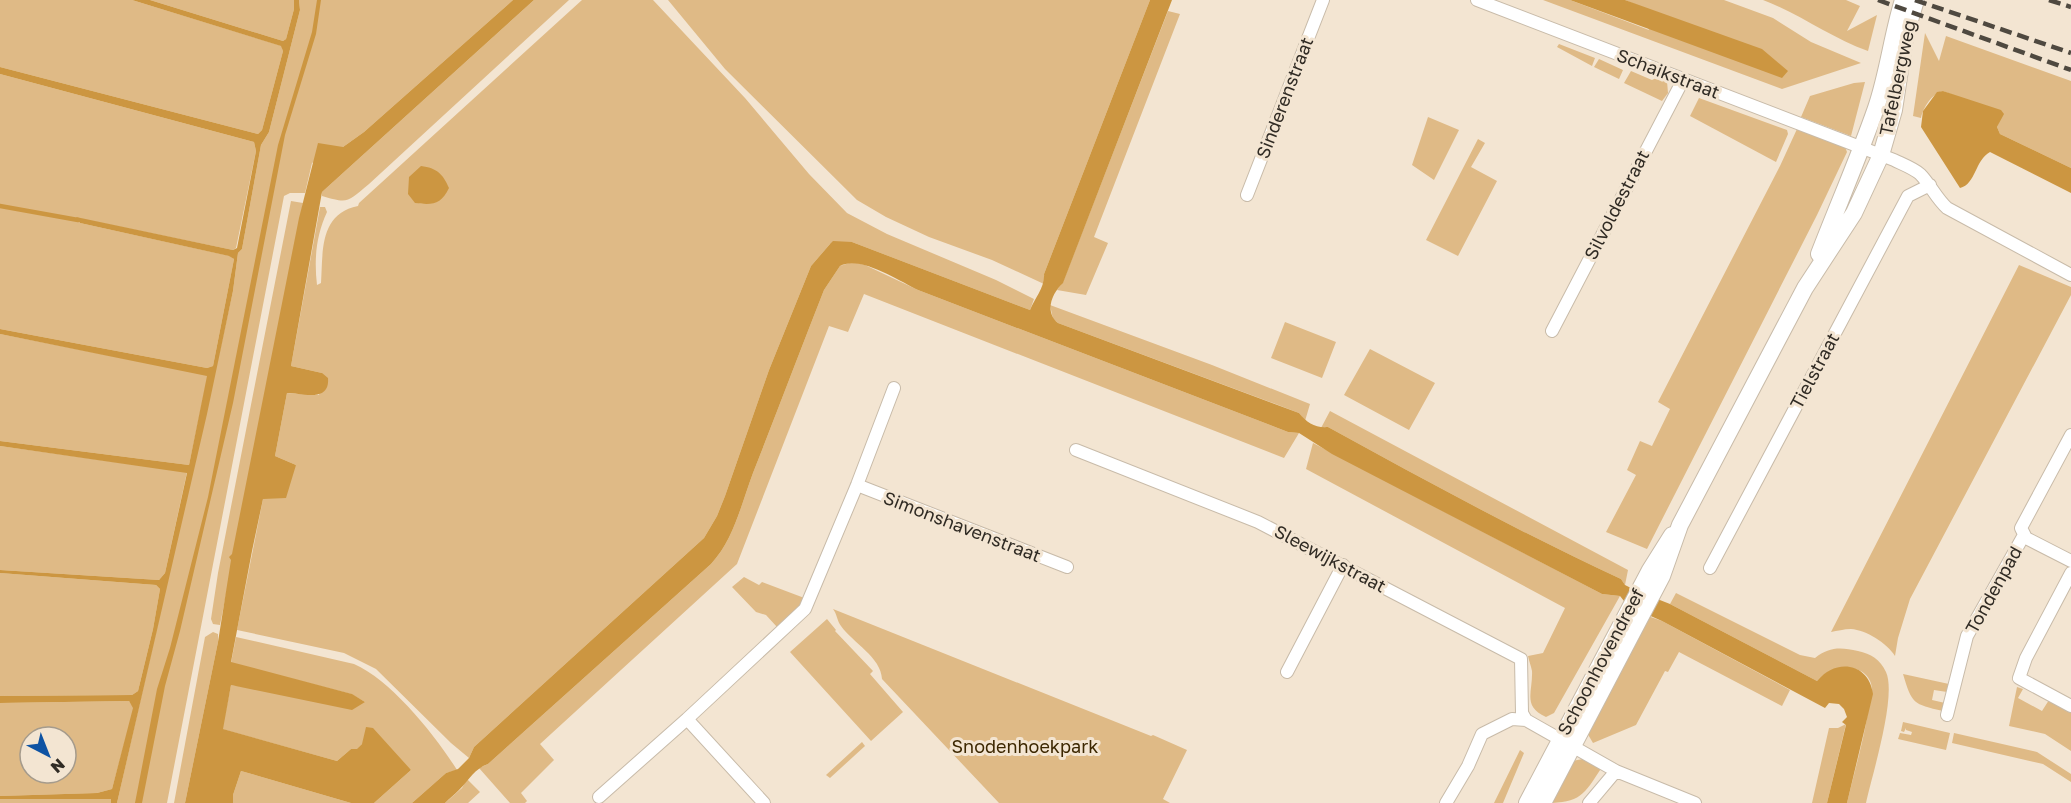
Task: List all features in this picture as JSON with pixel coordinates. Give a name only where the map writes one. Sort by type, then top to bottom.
[{"type":"street","name":"Sinderenstraat","points":[[1247,195],[1323,0]]},
{"type":"street","name":"Schaikstraat","points":[[1477,0],[1881,155],[1918,172],[1947,208],[2071,275]]},
{"type":"street","name":"Tafelbergweg","points":[[1861,148],[1877,105],[1903,0]]},
{"type":"street","name":"Tafelbergweg","points":[[1881,155],[1894,110],[1905,38],[1916,0]]},
{"type":"street","name":"Silvoldestraat","points":[[1552,331],[1683,80]]},
{"type":"street","name":"Schoonhovendreef","points":[[1527,803],[1567,742],[1649,586],[1665,544],[1680,525],[1805,288],[1861,148]]},
{"type":"street","name":"Schoonhovendreef","points":[[1805,288],[1854,213],[1881,155]]},
{"type":"street","name":"Tielstraat","points":[[1710,568],[1908,196],[1929,185]]},
{"type":"street","points":[[599,797],[805,609],[857,485],[894,388]]},
{"type":"street","name":"Tondenpad","points":[[2071,435],[2021,528],[2026,538],[2071,561]]},
{"type":"street","name":"Sleewijkstraat","points":[[1076,450],[1258,522],[1521,659],[1522,713],[1526,720]]},
{"type":"street","name":"Simonshavenstraat","points":[[857,485],[1066,567]]},
{"type":"street","name":"Tondenpad","points":[[1947,715],[1967,636],[2024,535]]},
{"type":"street","points":[[1287,672],[1343,565]]},
{"type":"street","points":[[2071,573],[2026,658],[2019,678],[2071,706]]},
{"type":"street","points":[[687,719],[764,803]]},
{"type":"street","points":[[1446,803],[1468,766],[1482,734],[1512,719],[1526,720],[1616,771],[1692,803]]},
{"type":"street","name":"Schoonhovendreef","points":[[1543,803],[1567,742]]},
{"type":"street","points":[[1589,803],[1616,771]]},
{"type":"green space","points":[[0,0],[132,0],[282,46],[283,51],[262,130],[258,134],[0,67]]},
{"type":"green space","points":[[150,0],[294,0],[294,9],[286,39],[283,41]]},
{"type":"green space","points":[[299,0],[513,0],[364,132],[343,147],[312,163],[305,193],[290,193],[284,196],[167,803],[117,803],[233,291],[238,253],[242,249],[261,145],[269,132],[300,10]]},
{"type":"green space","points":[[534,0],[569,0],[356,195],[347,200],[322,196],[322,192]]},
{"type":"green space","points":[[582,0],[653,0],[745,98],[809,174],[847,213],[887,234],[996,280],[1034,299],[1030,310],[852,242],[830,244],[811,266],[769,370],[725,496],[704,538],[474,747],[469,758],[376,669],[344,653],[237,630],[263,499],[296,465],[275,456],[287,393],[319,395],[322,373],[291,366],[320,207],[325,207],[327,212],[320,230],[317,248],[317,285],[321,283],[323,247],[326,236],[336,217],[345,210],[358,206]]},
{"type":"green space","points":[[668,0],[1150,0],[1044,274],[1044,284],[992,260],[929,237],[886,217],[857,200],[725,69]]},
{"type":"green space","points":[[1543,0],[1570,0],[1649,30],[1639,6],[1625,0],[1724,0],[1773,18],[1811,42],[1861,63],[1782,89]]},
{"type":"green space","points":[[1763,0],[1846,0],[1860,6],[1847,31],[1877,15],[1868,51],[1841,40]]},
{"type":"green space","points":[[1168,11],[1180,14],[1094,237],[1108,243],[1086,295],[1057,290],[1063,282]]},
{"type":"green space","points":[[1925,33],[1939,61],[1946,36],[2071,81],[2071,168],[2000,134],[1997,127],[2003,114],[1943,91],[1929,101],[1921,118],[1913,116]]},
{"type":"green space","points":[[1559,44],[1595,58],[1592,66],[1557,47]]},
{"type":"green space","points":[[1599,59],[1623,70],[1619,79],[1594,67]]},
{"type":"green space","points":[[1631,71],[1652,80],[1660,76],[1667,81],[1668,93],[1662,101],[1624,83]]},
{"type":"green space","points":[[0,74],[254,142],[256,151],[236,248],[233,250],[77,218],[80,223],[230,256],[234,259],[213,366],[207,368],[0,329]]},
{"type":"green space","points":[[1865,82],[1851,136],[1801,117],[1810,96]]},
{"type":"green space","points":[[1699,98],[1787,130],[1788,134],[1776,162],[1690,116]]},
{"type":"green space","points":[[1428,117],[1459,130],[1434,180],[1412,165]]},
{"type":"green space","points":[[1797,129],[1845,147],[1847,152],[1647,549],[1606,532],[1636,475],[1627,470],[1640,441],[1652,446],[1670,409],[1658,402]]},
{"type":"green space","points":[[1478,139],[1485,143],[1471,167],[1497,181],[1458,256],[1426,240]]},
{"type":"green space","points":[[291,201],[303,203],[220,625],[213,624],[211,619],[218,573]]},
{"type":"green space","points":[[852,262],[865,265],[918,290],[1288,432],[1299,433],[1284,458],[864,294],[848,332],[829,326],[737,564],[540,744],[554,760],[521,793],[527,801],[525,803],[510,803],[479,768],[488,764],[711,564],[719,554],[736,521],[824,290],[840,266]]},
{"type":"green space","points":[[2019,265],[2071,287],[2071,295],[1910,599],[1895,656],[1882,642],[1863,632],[1851,629],[1831,632]]},
{"type":"green space","points":[[1050,305],[1310,404],[1305,421],[1299,413],[1058,323],[1053,319]]},
{"type":"green space","points":[[1285,322],[1336,342],[1322,378],[1271,358]]},
{"type":"green space","points":[[0,334],[208,375],[189,465],[0,441]]},
{"type":"green space","points":[[1370,349],[1435,383],[1409,430],[1344,395]]},
{"type":"green space","points":[[1330,411],[1628,570],[1625,585],[1621,579],[1510,525],[1328,427],[1321,428]]},
{"type":"green space","points":[[1313,443],[1602,594],[1620,596],[1554,713],[1546,717],[1539,713],[1531,703],[1532,671],[1528,656],[1543,653],[1565,608],[1306,469]]},
{"type":"green space","points":[[0,446],[187,472],[165,573],[159,580],[0,570]]},
{"type":"green space","points":[[0,573],[156,585],[160,589],[138,691],[132,695],[0,696]]},
{"type":"green space","points":[[744,577],[759,585],[762,582],[807,599],[777,627],[766,615],[756,612],[732,587]]},
{"type":"green space","points":[[1676,593],[1800,655],[1815,658],[1830,650],[1846,649],[1867,654],[1881,664],[1889,683],[1888,699],[1866,803],[1847,803],[1872,695],[1870,680],[1864,673],[1857,669],[1840,668],[1823,675],[1817,681],[1670,604]]},
{"type":"green space","name":"Snodenhoekpark","points":[[833,609],[1187,750],[1163,799],[1170,803],[999,803],[882,679],[877,664],[841,626]]},
{"type":"green space","points":[[1645,615],[1662,621],[1790,690],[1782,706],[1679,652],[1668,672],[1665,671],[1636,725],[1593,743],[1586,731]]},
{"type":"green space","points":[[827,619],[835,631],[873,671],[870,674],[903,712],[871,741],[790,652]]},
{"type":"green space","points":[[213,632],[218,634],[218,642],[185,803],[174,803],[205,637]]},
{"type":"green space","points":[[236,637],[354,664],[368,672],[383,682],[411,710],[457,770],[446,773],[412,803],[374,803],[411,770],[362,744],[357,750],[351,749],[337,761],[222,729],[231,685],[365,702],[351,694],[231,663]]},
{"type":"green space","points":[[1903,674],[1949,684],[1947,692],[1934,690],[1932,700],[1945,703],[1943,711],[1915,701]]},
{"type":"green space","points":[[2017,687],[2023,689],[2018,698],[2042,711],[2049,700],[2071,710],[2071,751],[2045,734],[2009,726]]},
{"type":"green space","points":[[129,701],[134,708],[112,789],[97,793],[0,796],[0,703]]},
{"type":"green space","points":[[1903,722],[1950,733],[1946,750],[1898,739],[1900,733],[1911,735],[1912,732],[1906,728],[1904,732],[1901,731]]},
{"type":"green space","points":[[1846,724],[1827,803],[1812,803],[1829,728],[1838,728]]},
{"type":"green space","points":[[1954,733],[2037,752],[2071,774],[2071,782],[2043,764],[1952,743]]},
{"type":"green space","points":[[862,742],[865,746],[830,778],[826,775]]},
{"type":"green space","points":[[1520,750],[1524,753],[1503,803],[1494,803]]},
{"type":"green space","points":[[1588,758],[1602,767],[1585,791],[1574,799],[1546,803],[1567,762]]},
{"type":"green space","points":[[241,771],[351,803],[233,803],[233,795]]},
{"type":"green space","points":[[467,779],[480,792],[468,803],[445,803],[462,788]]},
{"type":"green space","points":[[0,799],[111,799],[111,803],[0,803]]},
{"type":"shaded area","points":[[132,0],[150,0],[283,41],[286,39],[294,9],[294,0],[299,0],[300,10],[269,132],[261,145],[242,249],[238,253],[233,291],[207,414],[117,803],[111,803],[111,799],[0,799],[0,796],[97,793],[112,789],[133,708],[129,701],[0,703],[0,696],[132,695],[138,691],[160,589],[156,585],[0,573],[0,570],[159,580],[165,573],[187,473],[0,446],[0,441],[189,465],[207,376],[0,334],[0,329],[207,368],[213,366],[234,259],[80,223],[76,217],[233,250],[237,248],[256,151],[254,142],[0,74],[0,67],[258,134],[262,130],[283,51],[281,46]]},
{"type":"shaded area","points":[[317,0],[321,0],[316,34],[285,135],[233,403],[165,686],[142,803],[135,803],[157,689],[170,648],[208,497],[278,145],[312,32]]},
{"type":"shaded area","points":[[513,0],[534,0],[322,192],[291,366],[322,373],[328,378],[327,386],[320,394],[287,393],[275,456],[296,465],[286,498],[263,499],[231,662],[352,694],[365,702],[352,710],[231,685],[223,729],[337,761],[351,749],[357,749],[362,744],[366,727],[373,728],[411,770],[374,803],[351,803],[241,771],[233,795],[233,803],[185,803],[218,642],[231,560],[229,557],[232,554],[299,218],[318,143],[343,147],[364,132]]},
{"type":"shaded area","points":[[1150,0],[1172,0],[1063,283],[1053,297],[1051,314],[1054,319],[1058,323],[1299,413],[1312,424],[1328,427],[1510,525],[1621,579],[1625,585],[1670,604],[1817,681],[1833,669],[1850,667],[1858,670],[1870,683],[1873,694],[1847,803],[1827,803],[1846,725],[1842,722],[1847,717],[1839,704],[1829,703],[1825,708],[1662,621],[1628,606],[1620,596],[1602,594],[1332,454],[1299,433],[1288,432],[918,290],[868,266],[848,264],[840,266],[824,290],[736,521],[726,544],[711,564],[488,764],[476,772],[445,803],[412,803],[446,773],[458,769],[469,758],[474,747],[704,538],[725,496],[769,370],[811,266],[833,241],[852,242],[1030,310],[1041,288],[1044,274]]},
{"type":"shaded area","points":[[1570,0],[1625,0],[1762,49],[1788,71],[1782,78]]},
{"type":"shaded area","points":[[1943,91],[2001,110],[2004,114],[1997,127],[2000,134],[2071,168],[2071,193],[1990,152],[1981,160],[1969,182],[1960,188],[1921,127],[1923,111],[1937,92]]},
{"type":"shaded area","points":[[421,166],[439,173],[449,188],[443,198],[435,203],[415,203],[408,194],[409,177]]},
{"type":"waterway","points":[[0,206],[78,220]]},
{"type":"railway","points":[[1878,0],[2071,70]]},
{"type":"railway","points":[[1915,0],[2071,53]]},
{"type":"railway","points":[[2049,0],[2071,7]]}]
